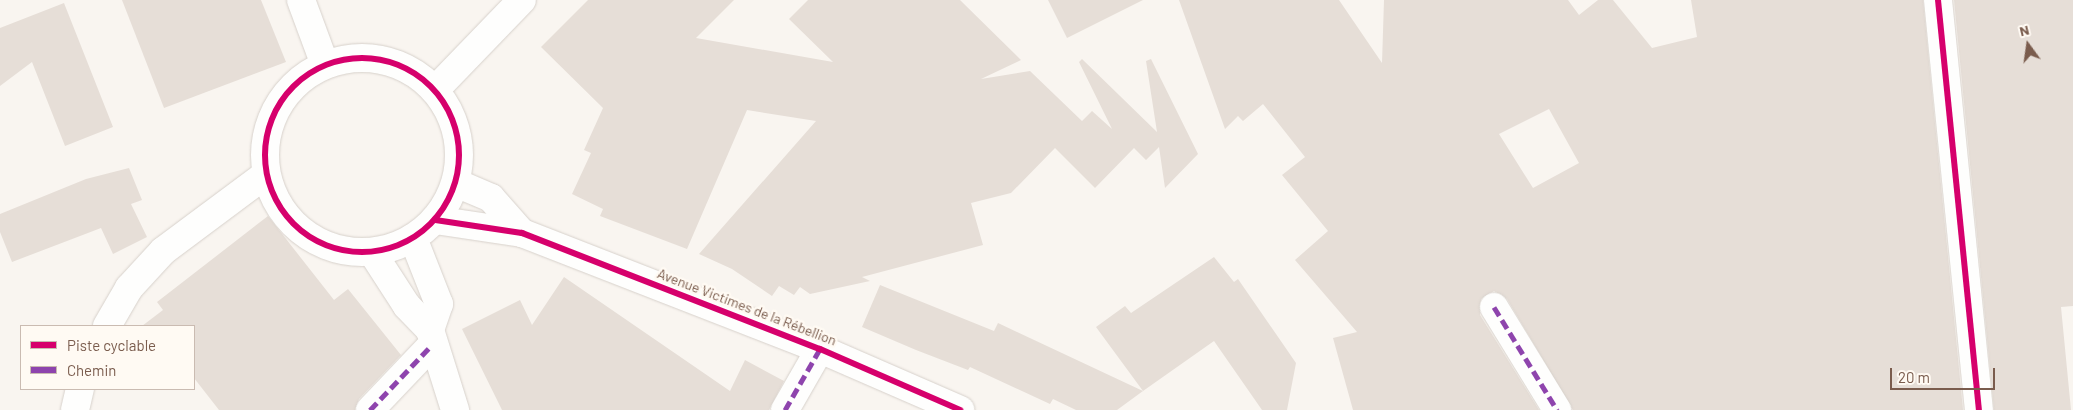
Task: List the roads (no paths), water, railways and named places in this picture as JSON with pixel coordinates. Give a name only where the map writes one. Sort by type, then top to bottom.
[{"type":"street","points":[[301,0],[325,65]]},
{"type":"street","points":[[435,90],[522,0]]},
{"type":"street","points":[[1938,0],[1979,410]]},
{"type":"street","points":[[364,58],[402,67],[435,90],[452,118],[460,150],[456,183],[435,220],[413,238],[372,252],[336,250],[304,234],[279,208],[265,175],[265,141],[276,109],[296,82],[325,65],[364,58]]},
{"type":"street","points":[[108,325],[129,288],[163,251],[265,175]]},
{"type":"street","points":[[456,183],[492,198],[522,233]]},
{"type":"street","name":"Avenue Victimes de la Rébellion","points":[[435,220],[522,233],[820,348],[960,410]]},
{"type":"street","points":[[370,410],[431,337],[439,304],[413,238]]},
{"type":"street","points":[[372,252],[407,306],[431,337],[455,410]]},
{"type":"street","points":[[1494,307],[1557,410]]},
{"type":"street","points":[[785,410],[820,348]]},
{"type":"street","points":[[75,410],[80,390]]}]
